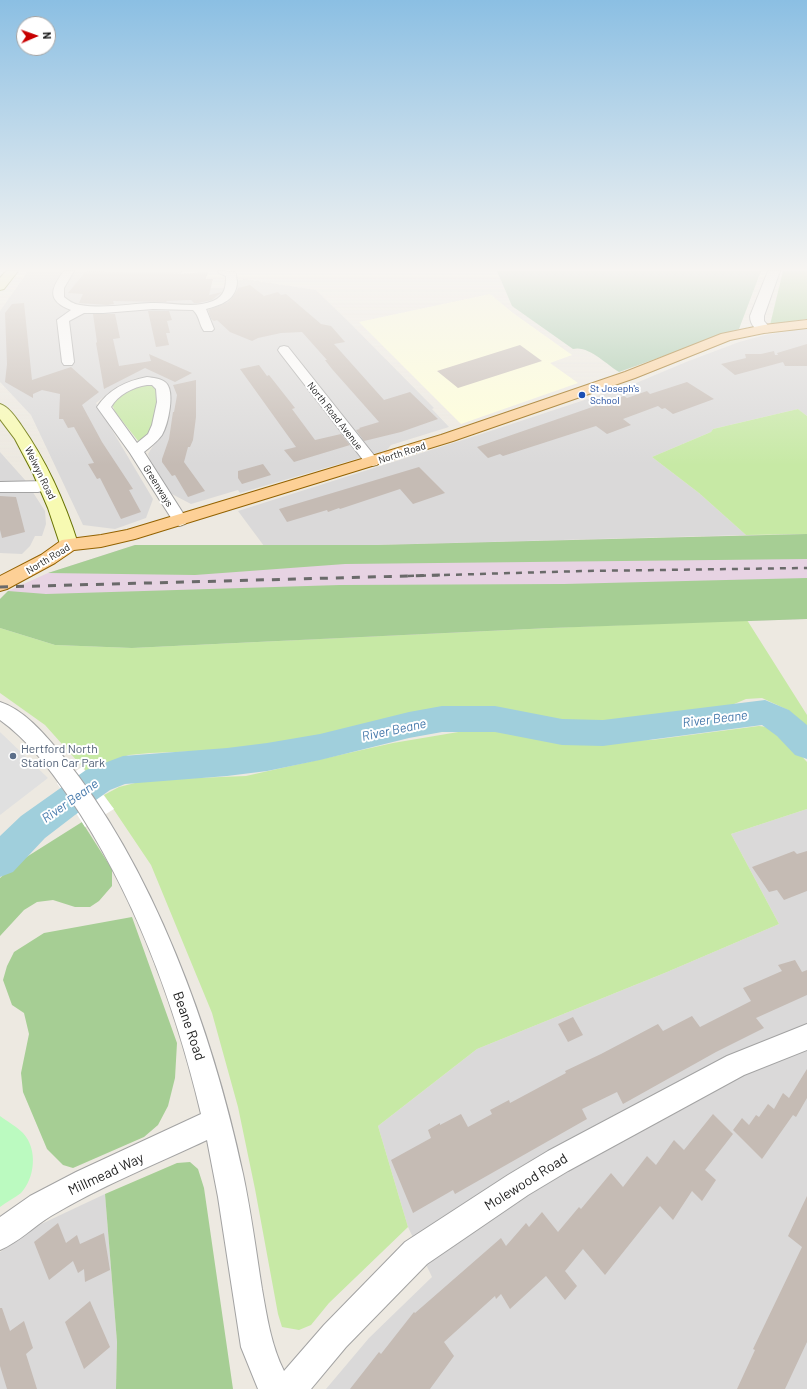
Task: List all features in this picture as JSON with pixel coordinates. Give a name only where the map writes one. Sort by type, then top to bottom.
[{"type":"main road","name":"North Road","points":[[0,584],[48,560],[69,544],[101,541],[129,535],[180,521],[372,462],[562,399],[732,336]]},
{"type":"main road","name":"Welwyn Road","points":[[0,408],[21,437],[47,486],[63,524],[69,544]]},
{"type":"street","points":[[65,336],[68,362]]},
{"type":"street","name":"North Road Avenue","points":[[284,350],[372,462]]},
{"type":"street","name":"Greenways","points":[[136,451],[155,435],[163,409],[165,391],[162,386],[155,382],[144,381],[116,393],[107,400],[104,407],[136,451],[180,521]]},
{"type":"street","points":[[0,487],[47,486]]},
{"type":"street","name":"Beane Road","points":[[0,710],[36,740],[68,778],[97,822],[141,904],[167,964],[187,1016],[203,1068],[229,1177],[257,1347],[264,1368],[275,1389]]},
{"type":"street","name":"Molewood Road","points":[[290,1389],[335,1336],[416,1254],[518,1185],[558,1161],[736,1065],[807,1037]]},
{"type":"street","name":"Millmead Way","points":[[0,1235],[40,1206],[86,1182],[216,1122]]},
{"type":"shaded area","points":[[0,336],[363,336],[434,408],[432,409],[449,427],[391,445],[387,450],[240,493],[238,490],[191,504],[170,493],[150,460],[148,454],[156,441],[150,377],[134,379],[111,391],[96,403],[153,499],[146,518],[115,529],[83,525],[31,415],[0,382]]},
{"type":"shaded area","points":[[373,336],[545,336],[572,355],[550,363],[578,383],[461,424]]},
{"type":"shaded area","points":[[554,336],[720,336],[619,372],[591,352],[573,349]]},
{"type":"shaded area","points":[[762,336],[807,336],[807,416],[798,409],[713,429],[711,432],[652,457],[699,493],[746,535],[377,545],[264,546],[238,511],[636,383],[739,342]]},
{"type":"shaded area","points":[[0,452],[25,480],[45,511],[46,524],[42,536],[35,536],[30,546],[22,554],[0,553]]},
{"type":"shaded area","points":[[807,534],[807,619],[550,628],[298,641],[0,628],[0,599],[8,591],[48,573],[135,545],[377,545]]},
{"type":"shaded area","name":"Hertford North Station Car Park","points":[[0,732],[48,778],[0,815]]},
{"type":"shaded area","points":[[807,809],[807,1389],[326,1389],[369,1338],[432,1277],[408,1227],[378,1126],[477,1049],[667,972],[779,924],[731,834]]},
{"type":"shaded area","points":[[105,1194],[117,1342],[116,1389],[0,1389],[0,1252],[37,1226]]},
{"type":"green space","points":[[152,384],[159,388],[159,399],[156,414],[150,434],[147,438],[139,442],[115,412],[112,404],[130,390],[140,386]]},
{"type":"green space","points":[[798,409],[807,416],[807,534],[746,535],[699,493],[652,457],[711,432],[713,429]]},
{"type":"green space","points":[[807,534],[807,559],[345,564],[195,575],[48,573],[135,545],[377,545]]},
{"type":"green space","points":[[807,578],[807,619],[550,628],[132,648],[55,645],[0,628],[0,599],[8,591],[46,594],[340,585],[564,584]]},
{"type":"green space","points":[[747,620],[807,715],[807,728],[788,710],[762,698],[746,699],[720,710],[646,721],[593,725],[569,724],[494,710],[463,709],[436,712],[348,731],[318,740],[228,750],[129,755],[87,772],[45,725],[0,693],[0,628],[55,645],[132,648]]},
{"type":"green space","points":[[494,726],[579,741],[652,740],[759,726],[767,727],[780,734],[807,762],[807,809],[731,834],[779,924],[667,972],[477,1049],[378,1126],[408,1227],[329,1303],[311,1325],[299,1330],[282,1327],[278,1314],[238,1107],[212,1013],[151,865],[104,795],[119,787],[147,780],[246,776],[393,743]]},
{"type":"green space","points":[[82,822],[112,869],[112,886],[99,901],[90,907],[75,907],[53,900],[37,902],[24,910],[0,936],[0,878],[17,863]]},
{"type":"green space","points":[[132,917],[177,1043],[175,1078],[168,1106],[158,1125],[144,1137],[73,1168],[63,1165],[47,1149],[23,1092],[21,1073],[29,1034],[24,1013],[12,1005],[3,980],[7,966],[14,952],[44,933]]},
{"type":"green space","points":[[0,1116],[21,1131],[28,1140],[33,1155],[33,1163],[32,1172],[26,1187],[21,1193],[0,1207]]},
{"type":"green space","points":[[190,1162],[198,1169],[204,1188],[233,1389],[116,1389],[117,1342],[105,1194],[177,1163]]},
{"type":"pier","points":[[82,767],[114,809],[85,827],[57,783]]},
{"type":"building","points":[[6,336],[27,336],[32,380],[71,367],[99,392],[82,405],[102,442],[133,489],[129,490],[141,512],[121,519],[100,478],[97,479],[88,464],[94,463],[74,427],[68,428],[63,419],[59,419],[60,394],[42,390],[33,394],[33,398],[5,382],[7,364]]},
{"type":"building","points":[[96,336],[120,336],[120,338],[113,339],[119,366],[151,361],[149,354],[192,373],[175,382],[145,368],[104,389]]},
{"type":"building","points":[[154,336],[167,336],[169,345],[156,347]]},
{"type":"building","points":[[239,336],[268,336],[258,338],[252,341]]},
{"type":"building","points":[[305,336],[340,336],[345,342],[334,344],[384,400],[410,392],[438,419],[401,432],[364,441],[356,430],[379,422],[325,360],[327,360]]},
{"type":"building","points":[[807,344],[807,366],[785,366],[783,362],[735,375],[721,364],[746,358],[745,354],[761,354],[774,351],[775,355],[778,355],[777,353]]},
{"type":"building","points":[[520,345],[542,361],[458,388],[437,371]]},
{"type":"building","points":[[259,365],[267,376],[269,375],[295,408],[292,409],[315,440],[341,434],[350,445],[294,462],[284,450],[296,447],[240,369]]},
{"type":"building","points":[[196,380],[196,417],[193,440],[190,447],[188,447],[184,462],[205,491],[188,497],[175,475],[172,476],[162,462],[162,459],[169,439],[177,395],[173,385]]},
{"type":"building","points":[[687,382],[714,399],[673,414],[665,408],[662,409],[658,406],[623,419],[631,425],[607,434],[596,426],[503,456],[500,454],[488,458],[477,447],[624,396],[627,398],[647,391],[650,394]]},
{"type":"building","points":[[263,464],[271,475],[242,484],[238,478],[238,471]]},
{"type":"building","points":[[419,467],[445,493],[413,504],[400,489],[340,509],[339,508],[328,512],[327,510],[287,522],[279,509]]},
{"type":"building","points":[[0,496],[16,497],[25,532],[2,538],[0,530]]},
{"type":"building","points":[[794,851],[797,854],[807,851],[807,891],[784,900],[777,890],[769,892],[752,867]]},
{"type":"building","points":[[795,960],[802,972],[807,970],[807,995],[756,1018],[764,1028],[716,1052],[623,1104],[617,1092],[582,1109],[587,1119],[455,1194],[453,1190],[413,1213],[391,1160],[431,1138],[428,1130],[461,1114],[468,1127],[492,1114],[490,1110],[509,1100],[510,1103],[566,1073],[565,1071],[658,1024],[663,1031],[692,1016],[700,1027],[751,1001],[743,988],[782,971],[778,965]]},
{"type":"building","points":[[573,1017],[583,1035],[568,1042],[558,1024]]},
{"type":"building","points":[[807,1069],[807,1098],[796,1117],[793,1115],[762,1159],[733,1130],[742,1118],[749,1125],[756,1115],[759,1117],[768,1104],[774,1109],[783,1093],[789,1098]]},
{"type":"building","points":[[713,1114],[733,1134],[705,1170],[716,1180],[702,1201],[692,1191],[673,1220],[660,1206],[605,1275],[583,1249],[565,1271],[577,1286],[565,1300],[546,1276],[510,1309],[501,1294],[496,1299],[495,1296],[444,1342],[454,1356],[430,1389],[350,1389],[379,1352],[381,1354],[414,1312],[415,1313],[501,1238],[506,1246],[526,1223],[529,1227],[542,1212],[558,1232],[579,1207],[581,1209],[611,1173],[623,1187],[647,1156],[656,1165],[674,1140],[684,1150]]},
{"type":"building","points":[[807,1196],[807,1342],[785,1389],[737,1389],[755,1350],[753,1349],[802,1247],[788,1236]]},
{"type":"building","points":[[58,1223],[66,1243],[77,1235],[80,1244],[104,1233],[110,1270],[85,1282],[84,1269],[78,1273],[73,1261],[49,1280],[34,1242]]},
{"type":"building","points":[[90,1301],[110,1347],[84,1369],[65,1322]]},
{"type":"building","points":[[0,1308],[2,1308],[10,1331],[24,1321],[33,1348],[26,1354],[37,1389],[7,1389],[0,1366]]},
{"type":"waterway","name":"River Beane","points":[[0,860],[33,827],[63,804],[98,780],[123,770],[227,762],[267,757],[320,747],[409,725],[442,719],[495,719],[562,732],[603,733],[765,712],[793,731],[807,746]]},
{"type":"railway","points":[[428,575],[584,571],[807,568]]},
{"type":"railway","points":[[0,587],[428,575]]},
{"type":"railway","points":[[408,576],[428,575]]},
{"type":"railway","points":[[428,575],[444,575]]},
{"type":"place","name":"St Joseph's School","points":[[582,395]]},
{"type":"place","name":"Hertford North Station Car Park","points":[[13,756]]}]
